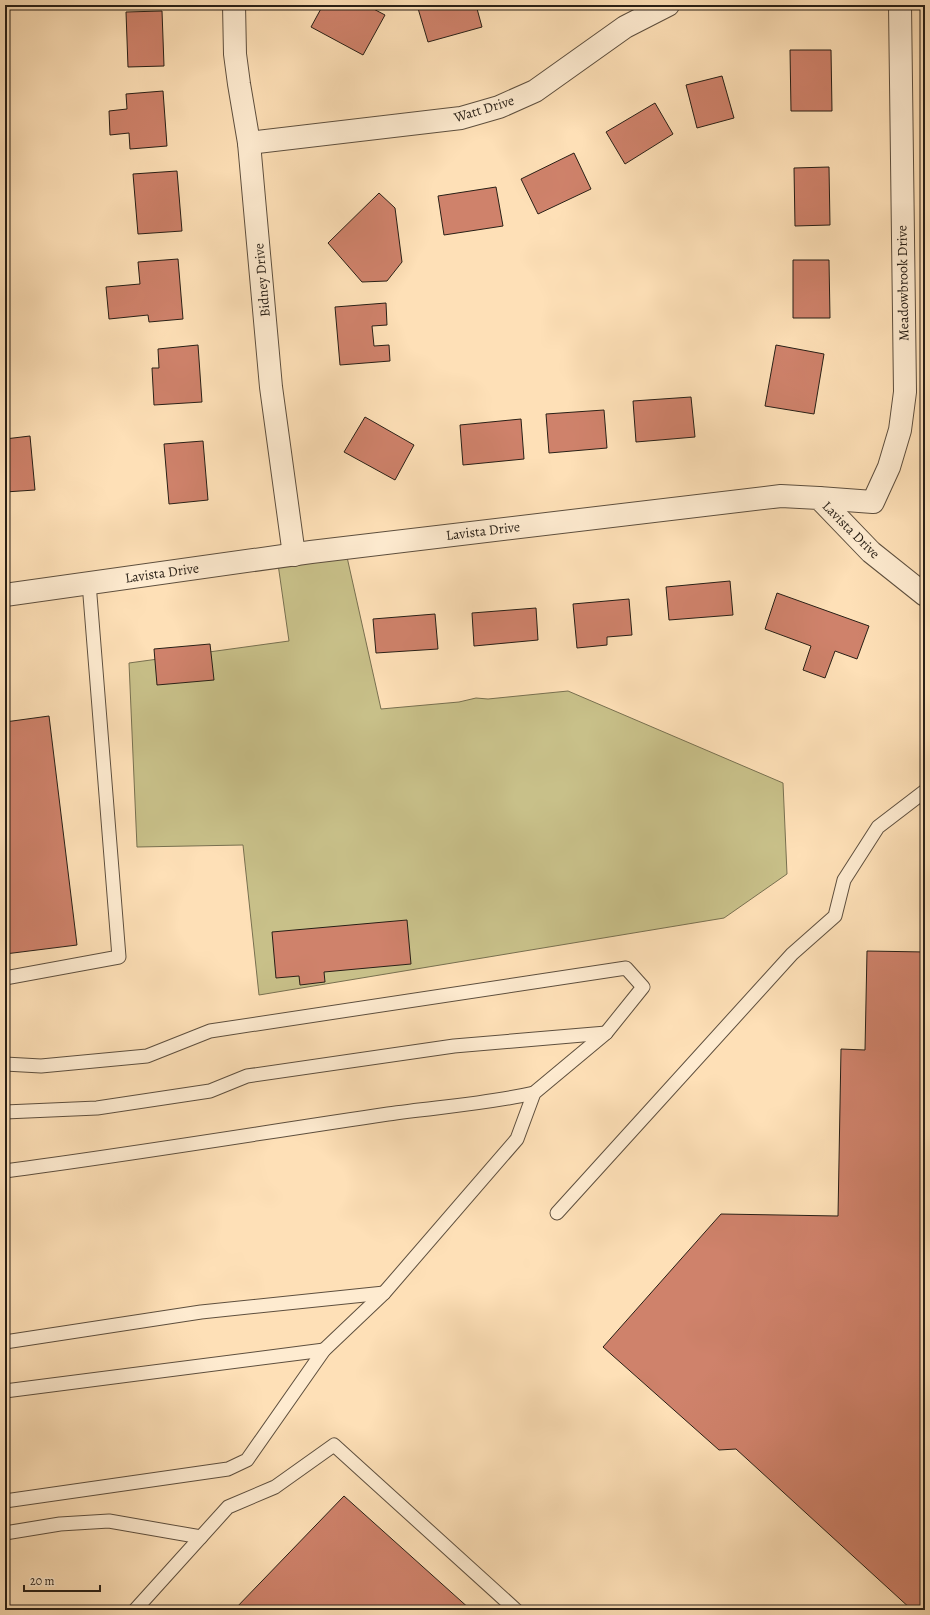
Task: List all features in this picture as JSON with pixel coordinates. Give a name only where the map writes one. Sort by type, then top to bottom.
[{"type":"street","name":"Bidney Drive","points":[[234,5],[238,76],[249,143],[271,387],[294,554]]},
{"type":"street","name":"Watt Drive","points":[[249,143],[461,118],[499,107],[535,91],[625,27],[668,5]]},
{"type":"street","name":"Meadowbrook Drive","points":[[819,498],[873,502],[889,467],[900,430],[905,392],[900,5]]},
{"type":"street","name":"Lavista Drive","points":[[5,595],[294,554],[569,520],[781,496],[819,498],[871,552],[925,595]]},
{"type":"lane","points":[[5,978],[119,957],[89,583]]},
{"type":"lane","points":[[557,1213],[792,954],[835,916],[844,880],[878,827],[925,791]]},
{"type":"lane","points":[[5,1064],[41,1066],[147,1056],[210,1031],[626,968],[643,987],[606,1033],[534,1093],[504,1100],[388,1114],[5,1171]]},
{"type":"lane","points":[[5,1112],[96,1108],[210,1091],[247,1076],[454,1046],[606,1033]]},
{"type":"lane","points":[[5,1501],[228,1469],[247,1460],[324,1350],[384,1293],[517,1139],[534,1093]]},
{"type":"lane","points":[[5,1342],[202,1312],[384,1293]]},
{"type":"lane","points":[[5,1391],[324,1350]]},
{"type":"lane","points":[[135,1610],[228,1507],[275,1487],[334,1445],[516,1610]]},
{"type":"lane","points":[[5,1533],[60,1524],[109,1521],[201,1537]]},
{"type":"shaded area","points":[[347,557],[381,709],[459,702],[476,698],[488,699],[568,691],[783,783],[787,874],[724,918],[259,995],[243,845],[137,847],[129,663],[289,641],[278,564]]},
{"type":"building","points":[[323,5],[366,5],[385,15],[363,55],[311,27]]},
{"type":"building","points":[[417,5],[476,5],[482,27],[428,42]]},
{"type":"building","points":[[162,11],[164,66],[128,67],[126,12]]},
{"type":"building","points":[[790,50],[831,50],[832,111],[791,111]]},
{"type":"building","points":[[722,76],[734,118],[697,128],[686,85]]},
{"type":"building","points":[[163,91],[167,146],[130,149],[129,133],[110,135],[109,111],[127,109],[126,94]]},
{"type":"building","points":[[655,103],[673,134],[625,164],[606,132]]},
{"type":"building","points":[[574,153],[591,189],[538,214],[521,179]]},
{"type":"building","points":[[829,167],[830,225],[795,226],[794,168]]},
{"type":"building","points":[[177,171],[182,231],[138,234],[133,174]]},
{"type":"building","points":[[496,187],[503,226],[444,235],[438,196]]},
{"type":"building","points":[[379,193],[395,208],[402,262],[387,281],[362,282],[328,243]]},
{"type":"building","points":[[178,259],[183,319],[149,322],[148,315],[109,319],[106,287],[140,284],[138,262]]},
{"type":"building","points":[[793,260],[829,260],[830,318],[793,318]]},
{"type":"building","points":[[386,303],[387,325],[372,326],[374,346],[389,345],[390,361],[340,365],[335,307]]},
{"type":"building","points":[[198,345],[202,402],[154,405],[152,368],[159,368],[158,349]]},
{"type":"building","points":[[776,345],[824,354],[814,414],[765,406]]},
{"type":"building","points":[[691,397],[695,437],[636,442],[633,401]]},
{"type":"building","points":[[604,410],[607,448],[549,453],[546,414]]},
{"type":"building","points":[[365,417],[414,445],[395,480],[344,452]]},
{"type":"building","points":[[521,419],[524,459],[463,465],[460,425]]},
{"type":"building","points":[[30,436],[35,490],[5,492],[5,439]]},
{"type":"building","points":[[203,441],[208,500],[169,504],[164,444]]},
{"type":"building","points":[[730,581],[733,615],[669,620],[666,587]]},
{"type":"building","points":[[777,593],[869,626],[857,659],[835,651],[825,678],[803,670],[811,646],[765,629]]},
{"type":"building","points":[[629,599],[632,635],[607,637],[607,645],[577,648],[573,604]]},
{"type":"building","points":[[536,608],[538,640],[474,646],[472,613]]},
{"type":"building","points":[[435,614],[438,649],[376,653],[373,619]]},
{"type":"building","points":[[210,644],[214,680],[157,685],[154,649]]},
{"type":"building","points":[[49,716],[77,945],[5,954],[5,722]]},
{"type":"building","points":[[407,920],[411,964],[324,972],[325,982],[300,985],[299,976],[276,978],[272,932]]},
{"type":"building","points":[[867,951],[925,952],[925,1610],[912,1610],[736,1449],[719,1450],[603,1347],[721,1214],[838,1216],[841,1049],[865,1050]]},
{"type":"building","points":[[344,1496],[471,1610],[234,1610]]}]
